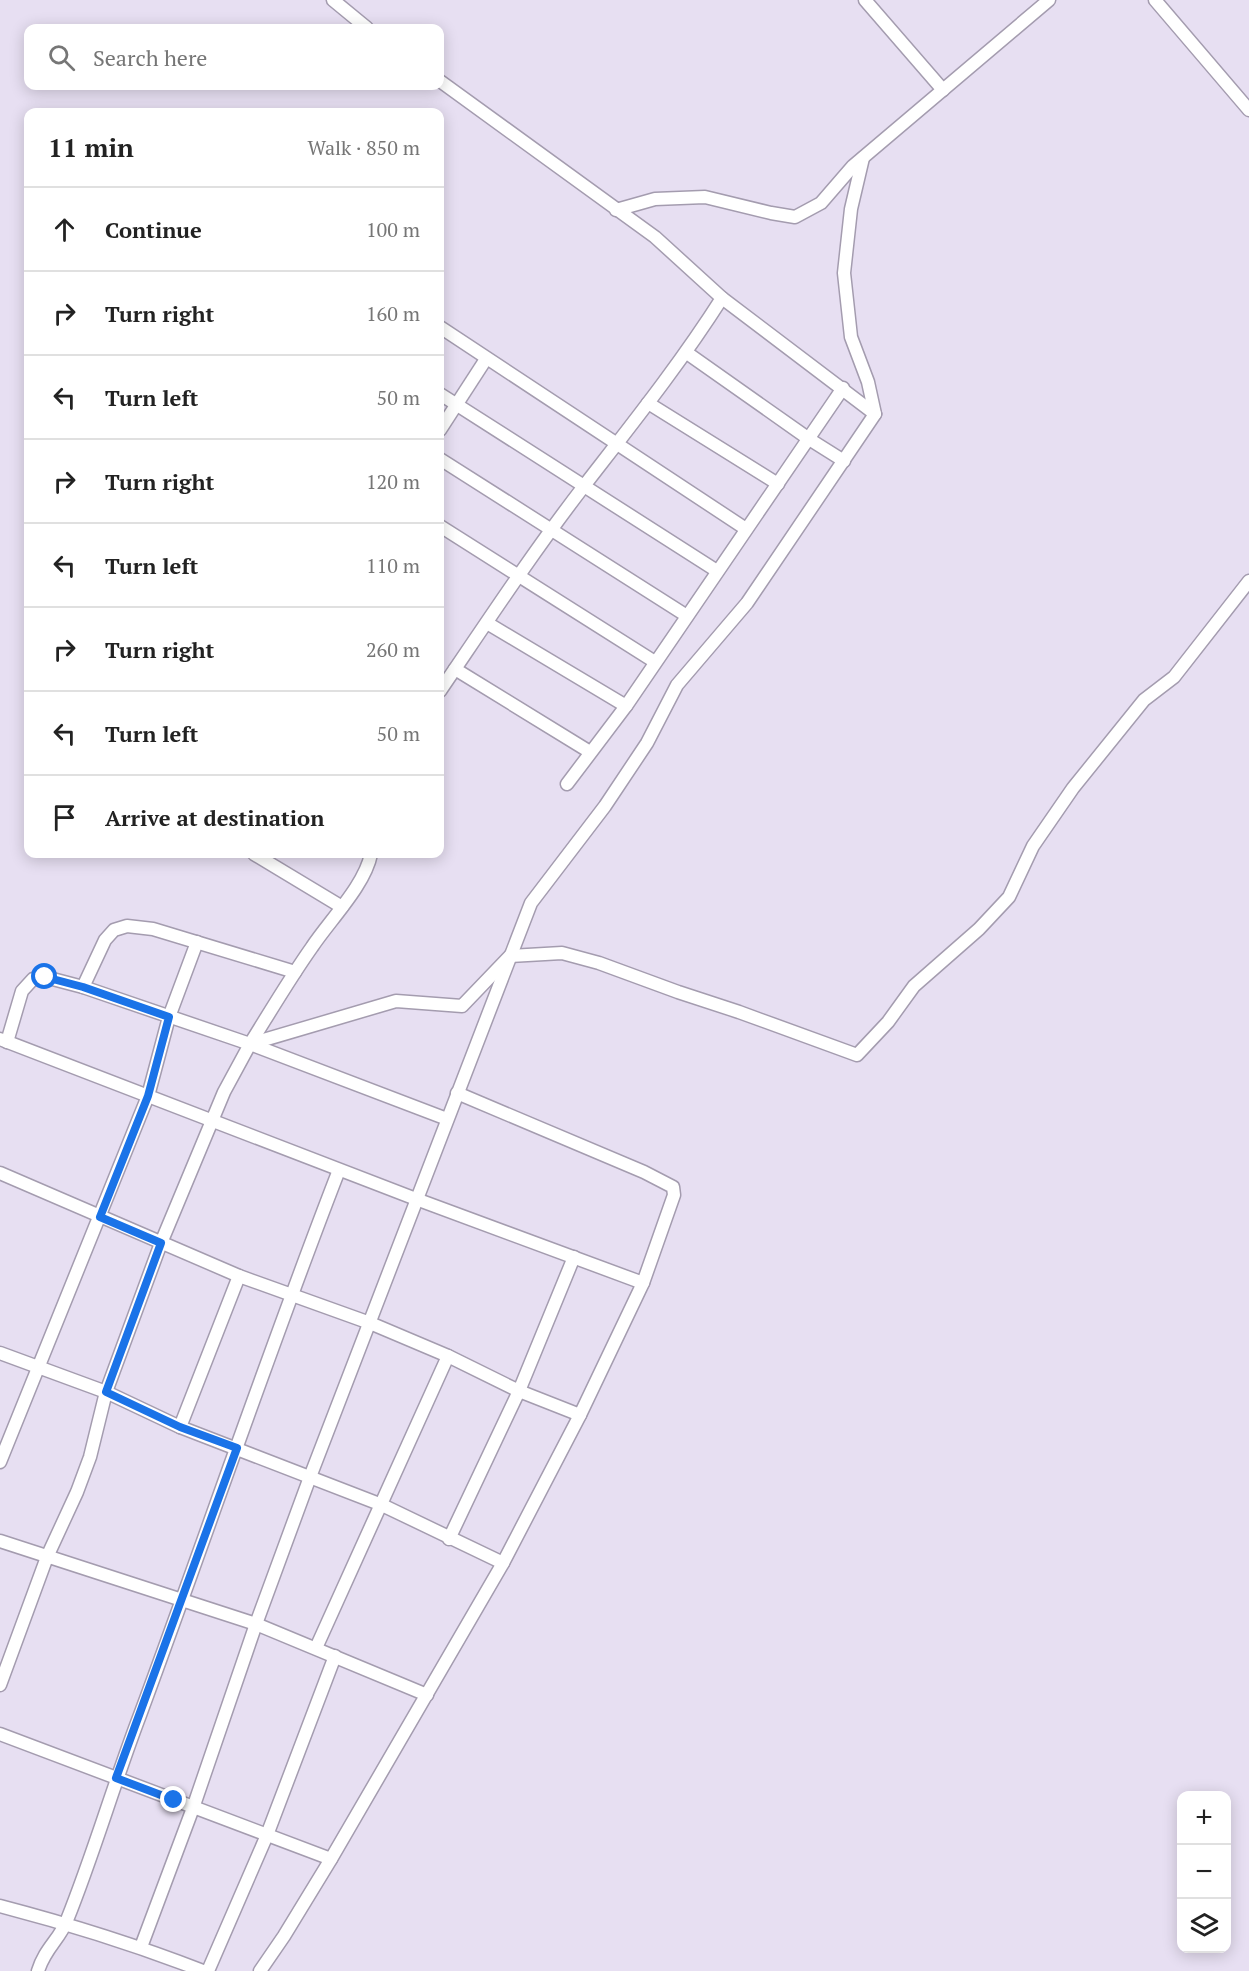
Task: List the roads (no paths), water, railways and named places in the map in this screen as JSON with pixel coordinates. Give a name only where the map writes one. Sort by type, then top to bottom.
[{"type":"street","points":[[333,0],[363,24]]},
{"type":"street","points":[[865,0],[943,90]]},
{"type":"street","points":[[616,210],[655,199],[705,197],[795,217],[821,203],[853,166],[1049,0]]},
{"type":"street","points":[[1155,0],[1249,110]]},
{"type":"street","points":[[444,84],[655,237],[722,298],[875,414]]},
{"type":"street","points":[[141,1947],[193,1808],[256,1624],[310,1477],[531,903],[605,806],[647,743],[676,685],[747,603],[875,414],[868,382],[851,337],[844,273],[851,209],[863,158]]},
{"type":"street","points":[[444,685],[584,486],[687,353],[722,298]]},
{"type":"street","points":[[444,330],[746,529]]},
{"type":"street","points":[[687,353],[808,439],[844,461]]},
{"type":"street","points":[[444,424],[486,359]]},
{"type":"street","points":[[567,784],[626,706],[843,388]]},
{"type":"street","points":[[444,396],[717,571]]},
{"type":"street","points":[[648,403],[778,484]]},
{"type":"street","points":[[444,462],[687,615]]},
{"type":"street","points":[[444,529],[655,662]]},
{"type":"street","points":[[250,1044],[396,1001],[462,1006],[510,956],[562,953],[739,1012],[857,1055],[888,1022],[914,986],[979,929],[1009,897],[1033,846],[1073,788],[1144,700],[1174,676],[1249,581]]},
{"type":"street","points":[[487,622],[626,706]]},
{"type":"street","points":[[455,669],[590,752]]},
{"type":"street","points":[[261,858],[342,907]]},
{"type":"street","points":[[0,1685],[47,1557],[80,1484],[90,1457],[106,1392],[161,1243],[211,1121],[250,1044],[295,972],[342,907],[369,864],[370,858]]},
{"type":"street","points":[[83,987],[105,940],[114,930],[127,926],[153,929],[295,972]]},
{"type":"street","points":[[0,1462],[40,1368],[148,1096],[169,1017],[197,942]]},
{"type":"street","points":[[447,1119],[250,1044],[83,987],[45,977],[33,979],[22,991],[3,1040],[339,1170],[643,1283]]},
{"type":"street","points":[[260,1971],[276,1950],[331,1859],[503,1563],[580,1415],[643,1283],[674,1195],[673,1187],[644,1172],[457,1093]]},
{"type":"street","points":[[38,1971],[43,1956],[66,1923],[291,1293],[339,1170]]},
{"type":"street","points":[[0,1173],[239,1276],[370,1323],[448,1356],[519,1391],[580,1415]]},
{"type":"street","points":[[449,1539],[519,1391],[574,1257]]},
{"type":"street","points":[[180,1427],[239,1276]]},
{"type":"street","points":[[0,1353],[106,1392],[180,1427],[382,1505],[503,1563]]},
{"type":"street","points":[[316,1648],[448,1356]]},
{"type":"street","points":[[0,1541],[256,1624],[427,1695]]},
{"type":"street","points":[[208,1971],[267,1835],[334,1656]]},
{"type":"street","points":[[0,1734],[331,1859]]},
{"type":"street","points":[[0,1906],[66,1923],[141,1947],[203,1971]]}]
